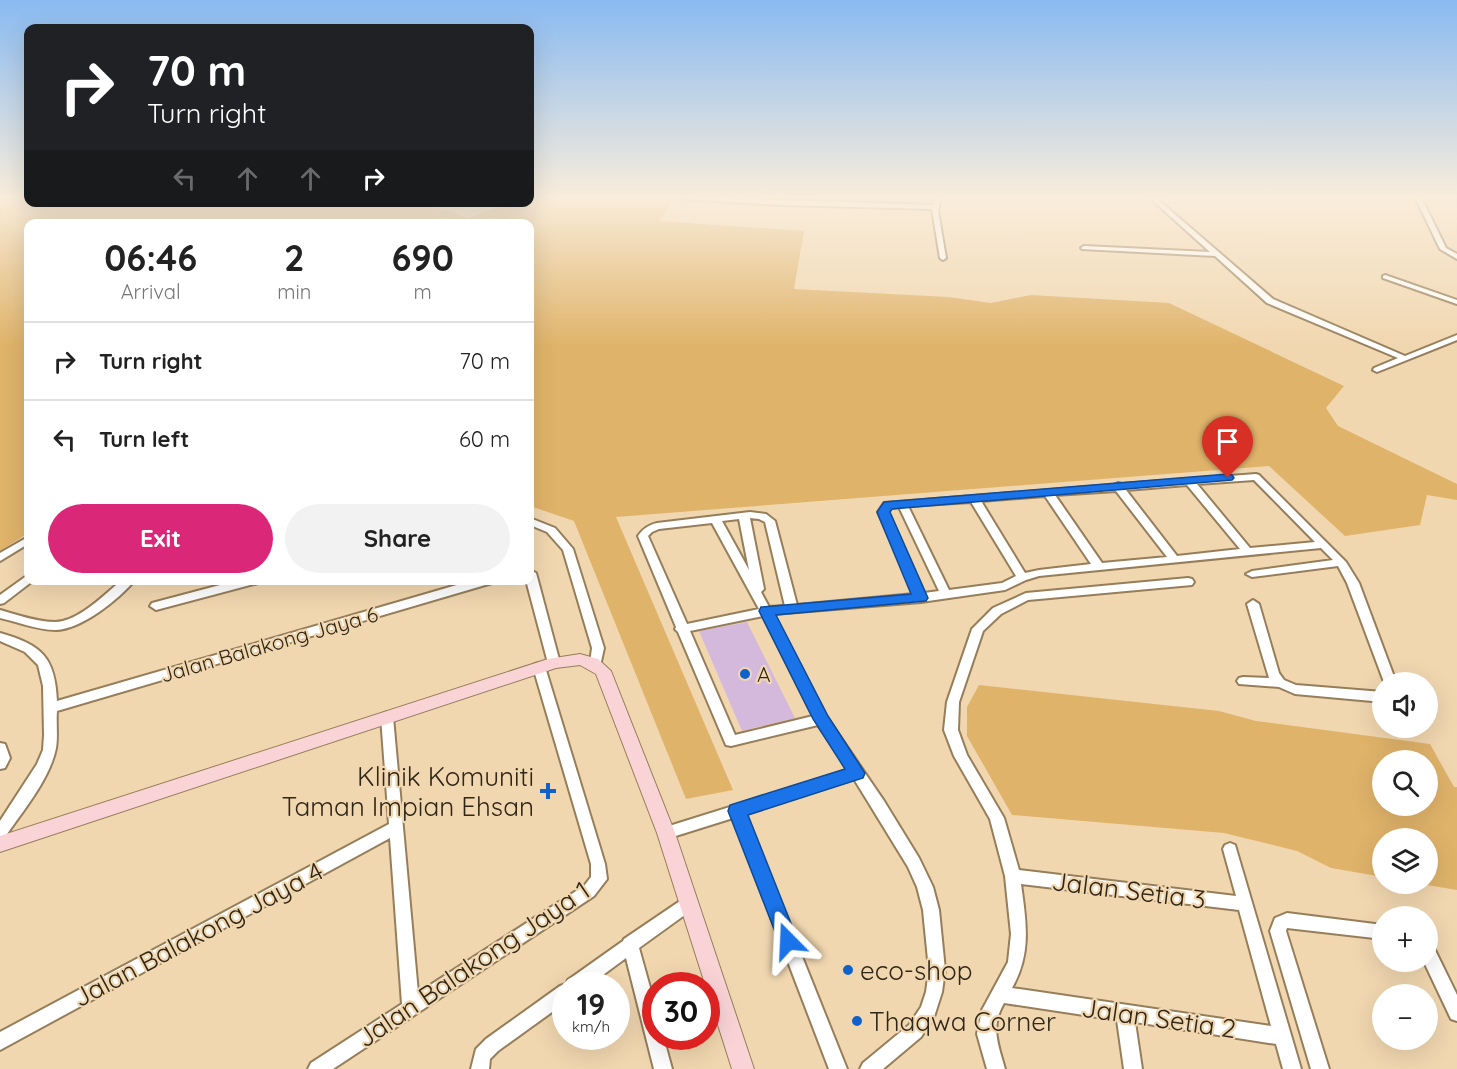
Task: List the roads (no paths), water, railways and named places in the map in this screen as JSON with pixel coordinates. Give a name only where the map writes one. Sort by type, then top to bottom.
[{"type":"street","points":[[941,247],[943,258]]},
{"type":"street","points":[[1210,247],[1270,301],[1404,358]]},
{"type":"street","points":[[1442,247],[1457,258]]},
{"type":"street","points":[[1084,248],[1218,254]]},
{"type":"street","points":[[1385,277],[1457,302]]},
{"type":"street","points":[[1377,370],[1457,337]]},
{"type":"street","points":[[921,598],[883,512],[888,505],[1257,477],[1341,562],[1353,583],[1386,672]]},
{"type":"street","points":[[1189,481],[1247,552]]},
{"type":"street","points":[[1118,486],[1174,559]]},
{"type":"street","points":[[1048,493],[1098,567]]},
{"type":"street","points":[[974,498],[1022,577]]},
{"type":"street","points":[[902,504],[946,594]]},
{"type":"street","points":[[744,516],[764,606]]},
{"type":"street","points":[[792,609],[770,521],[762,516],[657,526],[648,530],[643,536],[731,741],[821,719]]},
{"type":"street","points":[[715,519],[764,606],[821,719],[914,863],[925,887],[931,910],[937,970],[928,1011],[915,1031],[869,1069]]},
{"type":"street","points":[[534,523],[550,530],[568,549],[598,648],[596,663]]},
{"type":"street","points":[[0,558],[24,543]]},
{"type":"street","points":[[681,629],[764,606],[792,609],[921,598],[1005,586],[1022,577],[1324,544]]},
{"type":"street","points":[[1252,574],[1341,562]]},
{"type":"street","points":[[996,1069],[986,1034],[990,1010],[1016,962],[1019,934],[1013,876],[997,818],[961,756],[951,730],[953,702],[978,629],[997,611],[1026,597],[1188,582]]},
{"type":"street","points":[[0,600],[24,583]]},
{"type":"street","points":[[0,614],[54,626],[65,625],[80,618],[123,585]]},
{"type":"street","points":[[156,606],[235,585]]},
{"type":"street","name":"Jalan Balakong Jaya 6","points":[[50,708],[471,585]]},
{"type":"street","points":[[532,585],[547,665]]},
{"type":"street","points":[[1253,604],[1273,674],[1280,683]]},
{"type":"street","points":[[0,637],[36,653],[46,664],[50,684],[49,752],[0,833]]},
{"type":"street","points":[[0,844],[547,665],[582,659],[596,663],[603,671],[666,833],[743,1069]]},
{"type":"street","name":"Jalan Balakong Jaya 1","points":[[317,1069],[589,891],[599,879],[598,864],[547,665]]},
{"type":"street","points":[[1243,681],[1280,683],[1295,688],[1372,696]]},
{"type":"street","points":[[387,717],[411,1008]]},
{"type":"street","points":[[0,748],[3,758],[0,764]]},
{"type":"street","points":[[666,833],[856,773]]},
{"type":"street","points":[[737,811],[838,1069]]},
{"type":"street","name":"Jalan Balakong Jaya 4","points":[[0,1041],[396,827]]},
{"type":"street","points":[[1230,849],[1292,1069]]},
{"type":"street","name":"Jalan Setia 3","points":[[1013,876],[1245,904]]},
{"type":"street","points":[[593,972],[688,904]]},
{"type":"street","points":[[1320,1069],[1278,931],[1281,922],[1287,920],[1372,931]]},
{"type":"street","points":[[630,944],[663,1069]]},
{"type":"street","points":[[1437,972],[1457,1013]]},
{"type":"street","name":"Jalan Setia 2","points":[[1000,994],[1282,1036]]},
{"type":"street","points":[[481,1062],[492,1045],[552,1002]]},
{"type":"street","points":[[1125,1013],[1133,1069]]},
{"type":"place","name":"A","points":[[745,674]]},
{"type":"place","name":"Klinik Komuniti Taman Impian Ehsan","points":[[548,791]]},
{"type":"place","name":"eco-shop","points":[[848,970]]},
{"type":"place","name":"Thaqwa Corner","points":[[857,1021]]}]
